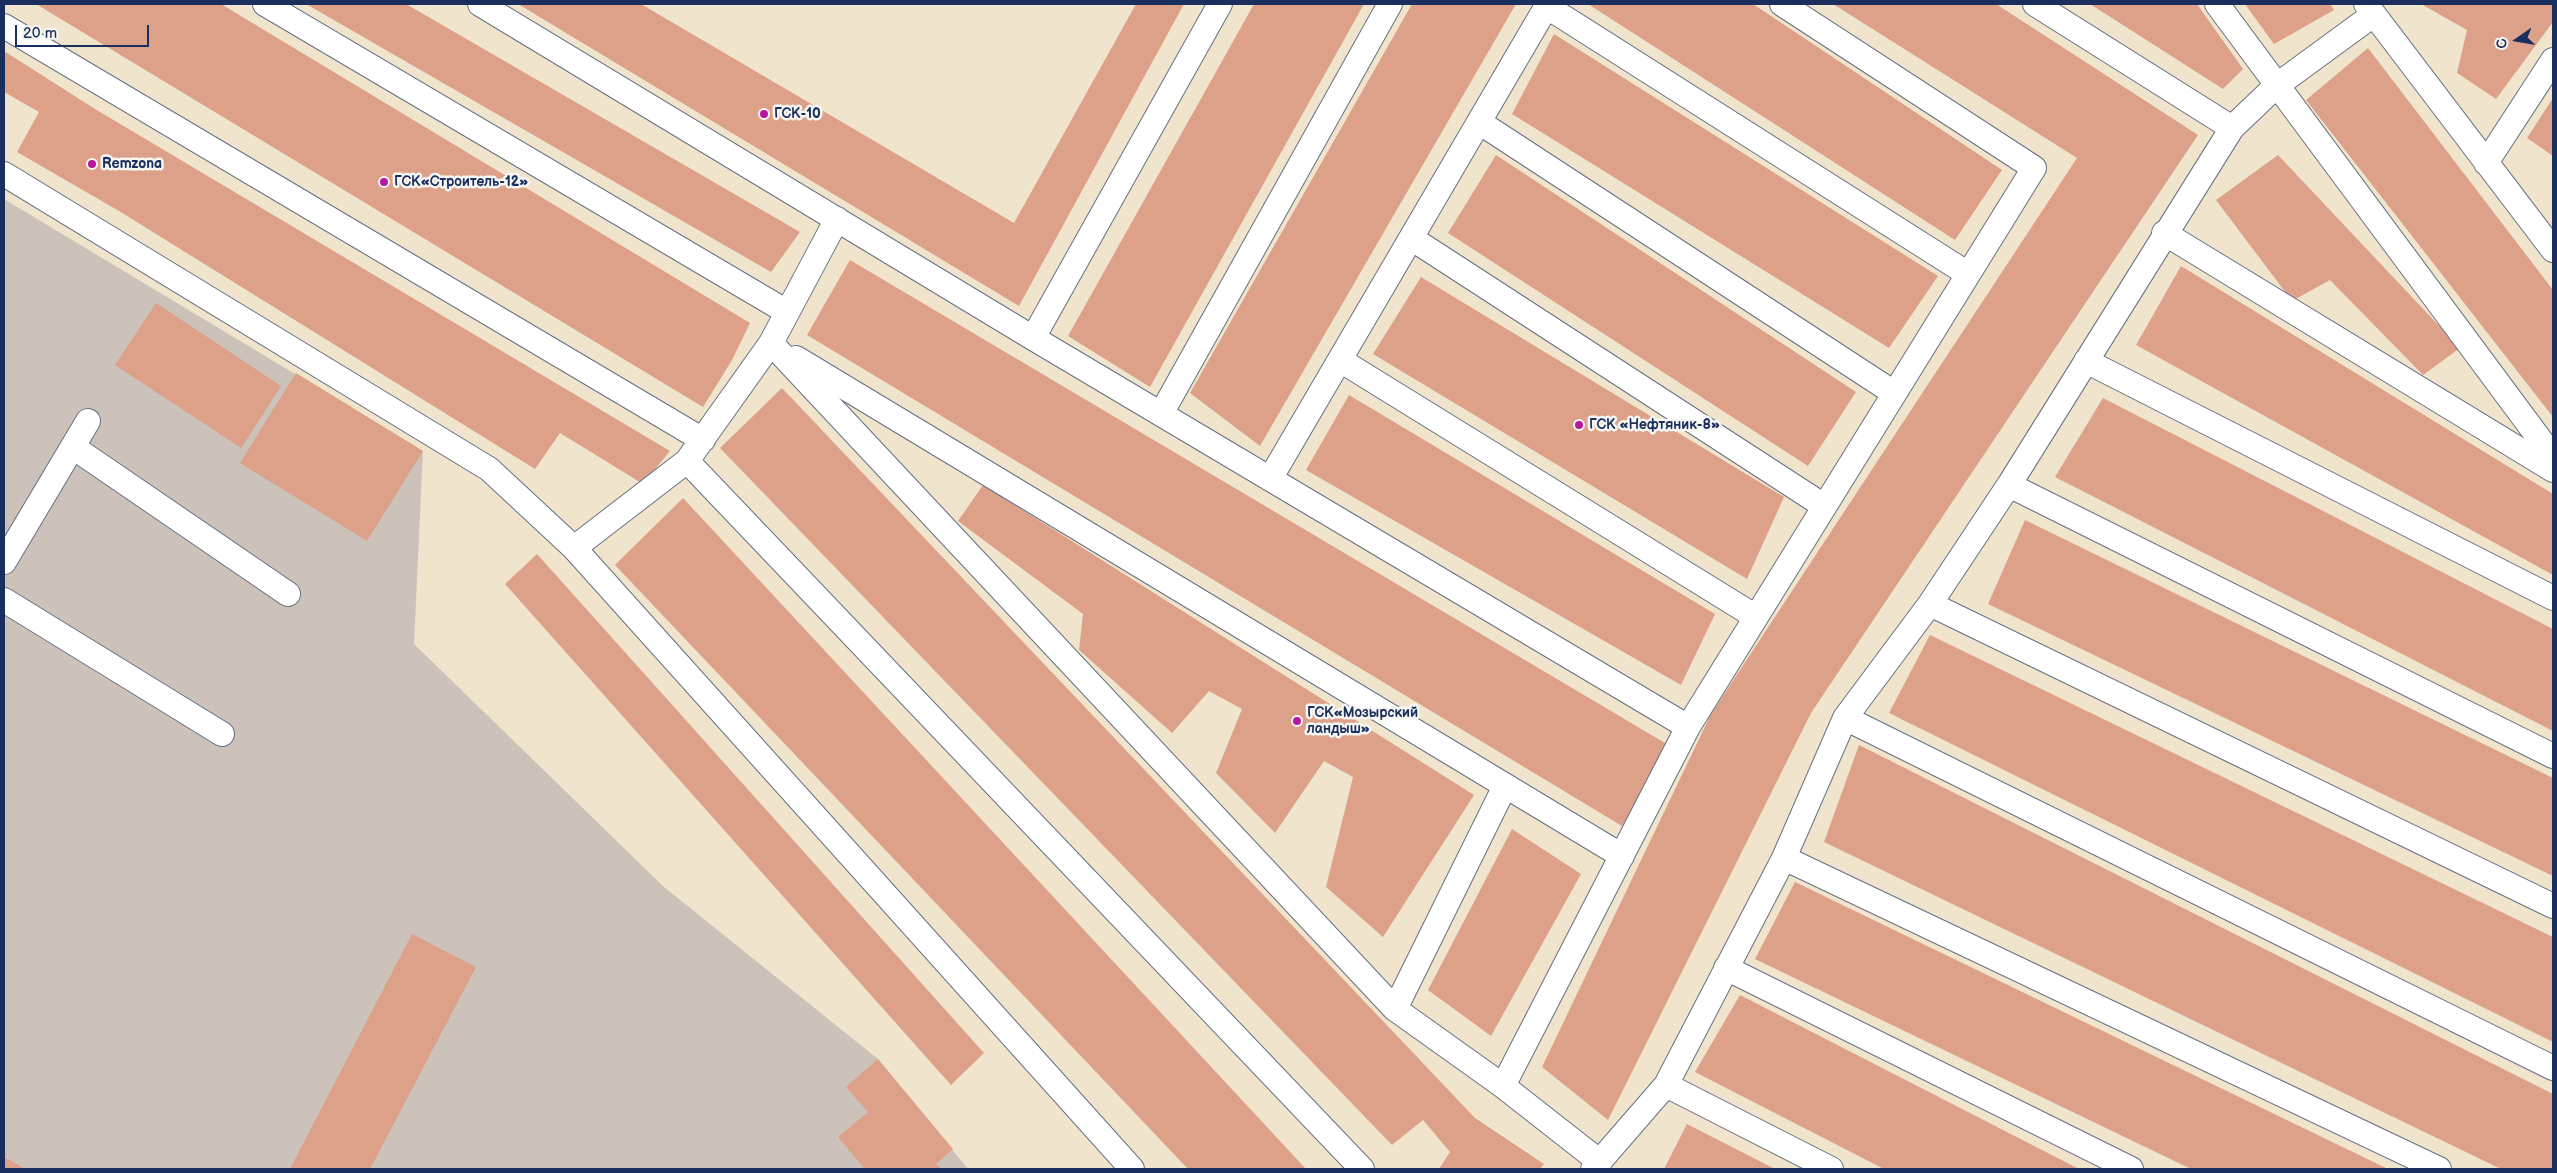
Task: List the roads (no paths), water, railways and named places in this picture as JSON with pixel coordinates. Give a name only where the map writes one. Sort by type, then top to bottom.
[{"type":"lane","points":[[265,4],[787,312]]},
{"type":"lane","points":[[480,4],[1033,338],[1688,727]]},
{"type":"lane","points":[[1033,338],[1220,4]]},
{"type":"lane","points":[[1161,414],[1390,4]]},
{"type":"lane","points":[[1503,1086],[1688,727],[2034,168],[1782,4]]},
{"type":"lane","points":[[2035,4],[2232,128]]},
{"type":"lane","points":[[2217,4],[2553,457]]},
{"type":"lane","points":[[1270,479],[1547,5],[1968,274]]},
{"type":"lane","points":[[771,343],[1394,1009],[1503,1086],[1596,1166],[1666,1085],[1784,858],[1846,718],[1930,604],[2009,486],[2164,233],[2232,128],[2276,86],[2370,9],[2553,250]]},
{"type":"lane","points":[[4,26],[703,440]]},
{"type":"lane","points":[[2486,163],[2553,60]]},
{"type":"lane","points":[[1479,122],[1894,393]]},
{"type":"lane","points":[[4,174],[489,469],[574,548],[1132,1169]]},
{"type":"lane","points":[[574,548],[687,461],[771,343],[836,219]]},
{"type":"lane","points":[[2164,233],[2553,470]]},
{"type":"lane","points":[[1411,238],[1824,506]]},
{"type":"lane","points":[[771,343],[1622,856]]},
{"type":"lane","points":[[1340,360],[1756,617]]},
{"type":"lane","points":[[2086,361],[2553,598]]},
{"type":"lane","points":[[4,562],[88,422]]},
{"type":"lane","points":[[73,447],[288,594]]},
{"type":"lane","points":[[687,461],[1362,1169]]},
{"type":"lane","points":[[2009,486],[2553,756]]},
{"type":"lane","points":[[4,600],[222,734]]},
{"type":"lane","points":[[1930,604],[2553,906]]},
{"type":"lane","points":[[1846,718],[2553,1068]]},
{"type":"lane","points":[[1394,1009],[1505,786]]},
{"type":"lane","points":[[1784,858],[2439,1169]]},
{"type":"lane","points":[[1726,968],[2131,1169]]},
{"type":"lane","points":[[1666,1085],[1831,1169]]},
{"type":"place","name":"ГСК-10","points":[[764,114]]},
{"type":"place","name":"Remzona","points":[[92,164]]},
{"type":"place","name":"ГСК«Строитель-12»","points":[[384,182]]},
{"type":"place","name":"ГСК «Нефтяник-8»","points":[[1579,425]]},
{"type":"place","name":"ГСК«Мозырский ландыш»","points":[[1297,721]]}]
